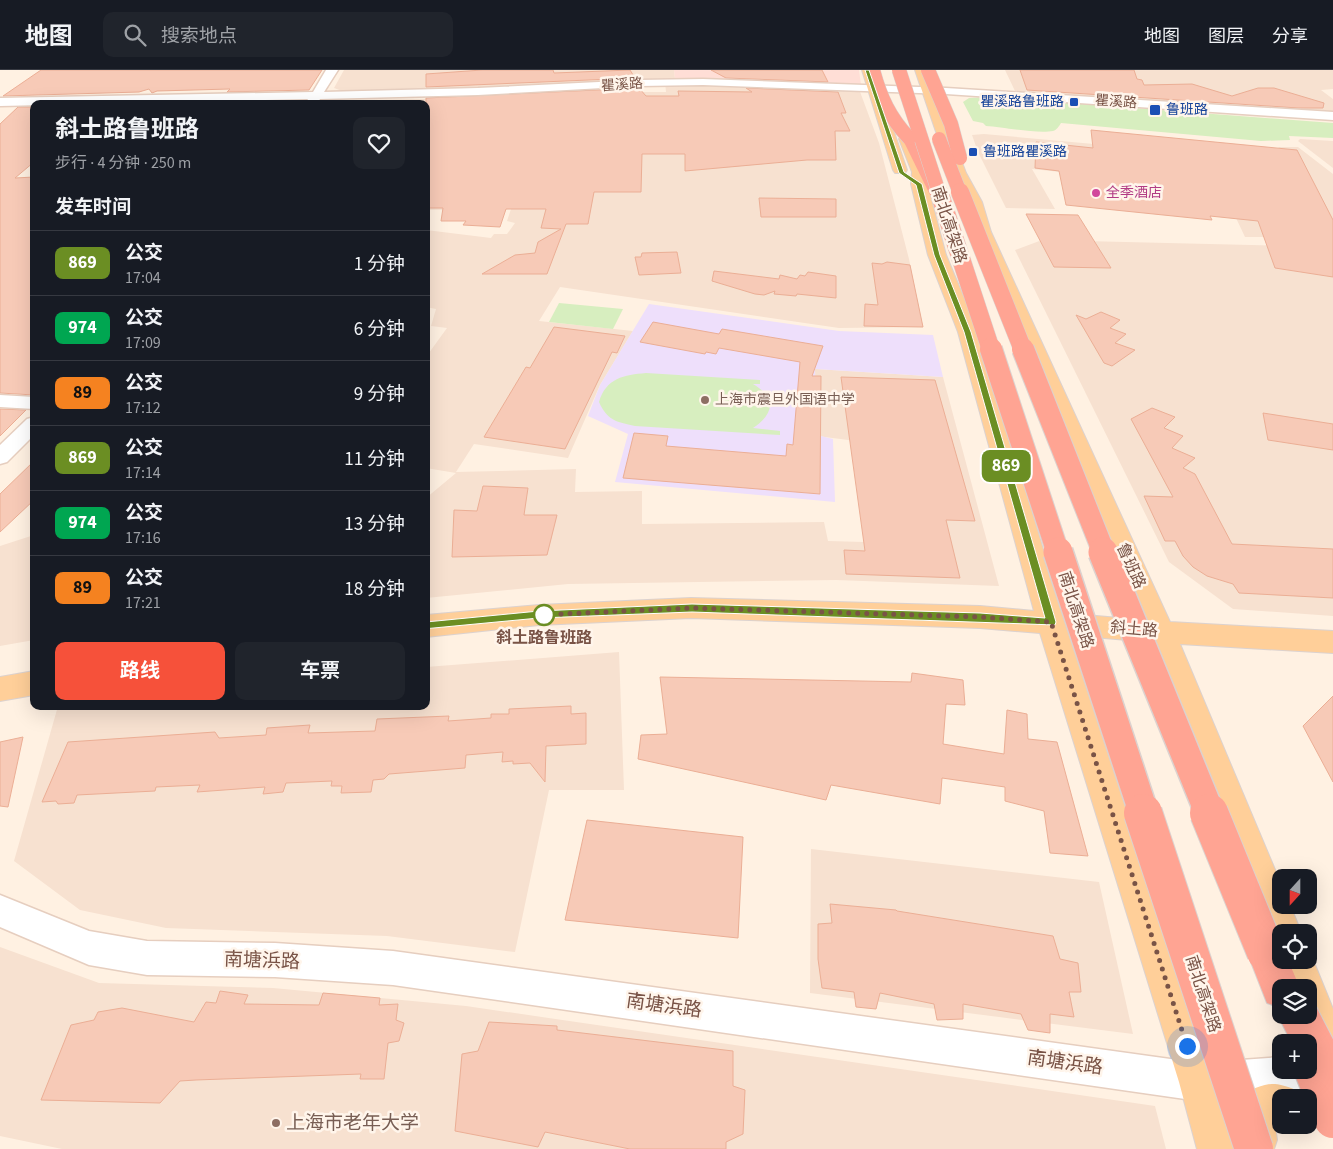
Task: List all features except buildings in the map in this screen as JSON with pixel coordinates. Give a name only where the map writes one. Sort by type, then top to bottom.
[{"type":"highway","points":[[873,70],[878,91],[891,120],[909,138],[960,203]]},
{"type":"highway","points":[[887,70],[909,138]]},
{"type":"highway","name":"南北高架路","points":[[899,70],[960,203],[1090,519],[1272,928]]},
{"type":"highway","name":"南北高架路","points":[[912,70],[960,203],[1254,1149]]},
{"type":"highway","points":[[928,70],[951,124],[962,167],[960,203]]},
{"type":"highway","points":[[1312,1024],[1333,1081]]},
{"type":"highway","points":[[1317,1078],[1333,1119]]},
{"type":"main road","points":[[867,70],[879,88]]},
{"type":"main road","points":[[880,70],[879,88],[901,173],[919,184],[937,255],[968,332],[1051,622],[1199,1082],[1218,1149]]},
{"type":"main road","name":"鲁班路","points":[[921,70],[958,173],[960,203],[983,232],[1161,632],[1272,924]]},
{"type":"main road","name":"鲁班路","points":[[938,70],[975,173],[960,203]]},
{"type":"main road","name":"斜土路","points":[[430,626],[539,615],[692,608],[980,617],[1161,632],[1333,642]]},
{"type":"main road","points":[[0,690],[30,684]]},
{"type":"main road","name":"鲁班路","points":[[1312,1024],[1333,1072]]},
{"type":"main road","points":[[1199,1082],[1231,1108],[1245,1149]]},
{"type":"main road","points":[[1259,1149],[1254,1130],[1254,1110],[1272,1104]]},
{"type":"main road","points":[[1317,1115],[1333,1127]]},
{"type":"street","points":[[314,99],[332,70]]},
{"type":"street","name":"瞿溪路","points":[[46,100],[92,98],[314,99],[494,92],[665,82],[929,90],[1333,116]]},
{"type":"street","name":"瞿溪路","points":[[0,102],[30,101]]},
{"type":"street","points":[[0,401],[30,403]]},
{"type":"street","points":[[0,457],[30,427]]},
{"type":"street","name":"南塘浜路","points":[[0,912],[89,948],[147,958],[275,960],[393,968],[1199,1082],[1333,1072]]},
{"type":"shaded area","points":[[344,70],[674,70],[675,79],[566,86],[345,92],[334,88]]},
{"type":"shaded area","points":[[674,70],[859,70],[861,85],[675,79]]},
{"type":"shaded area","points":[[1005,70],[1333,70],[1333,89],[1321,90],[1333,99],[1333,112],[1202,105],[1015,91]]},
{"type":"shaded area","points":[[665,82],[859,89],[879,143],[909,259],[923,327],[839,328],[560,287],[539,321],[633,331],[600,385],[568,458],[474,444],[456,472],[576,469],[575,492],[642,491],[642,524],[824,522],[828,541],[864,542],[856,441],[817,436],[815,369],[943,377],[999,586],[836,580],[568,584],[430,598],[430,495],[456,473],[430,469],[430,351],[447,328],[431,326],[436,309],[430,308],[430,230],[491,238],[494,234],[507,234],[515,223],[507,221],[511,209],[430,210],[430,114],[552,92],[666,92]]},
{"type":"shaded area","points":[[306,98],[305,100],[223,100]]},
{"type":"shaded area","points":[[429,99],[428,100],[327,100]]},
{"type":"shaded area","points":[[984,134],[1294,162],[1278,147],[1298,147],[1333,174],[1333,237],[1245,237],[1219,182],[1089,175],[1032,169],[1055,209],[1006,208],[978,152],[972,135]]},
{"type":"shaded area","points":[[1300,139],[1333,141],[1333,168],[1298,141]]},
{"type":"shaded area","points":[[1042,240],[1333,247],[1333,616],[1233,609],[1169,562],[1015,250]]},
{"type":"shaded area","name":"上海市震旦外国语中学","points":[[649,304],[839,331],[933,335],[943,377],[815,369],[817,435],[833,439],[835,502],[615,482],[628,434],[588,416],[600,385]]},
{"type":"shaded area","points":[[30,536],[30,641],[0,646],[0,546]]},
{"type":"shaded area","points":[[619,652],[624,790],[549,790],[515,952],[387,936],[166,928],[80,910],[14,861],[57,710],[430,710],[430,667]]},
{"type":"shaded area","points":[[811,849],[1099,882],[1133,1034],[810,993]]},
{"type":"shaded area","points":[[0,947],[99,983],[273,988],[466,1006],[1155,1106],[1166,1149],[62,1149],[0,1136]]},
{"type":"green space","points":[[989,97],[1333,123],[1333,138],[1289,136],[1290,140],[1261,141],[1061,123],[1058,128],[1046,132],[986,126],[983,123],[973,121],[963,102],[969,98]]},
{"type":"green space","points":[[559,303],[623,309],[613,329],[549,322]]},
{"type":"green space","points":[[646,373],[760,380],[760,384],[753,384],[766,395],[770,406],[769,412],[753,428],[780,431],[780,435],[635,426],[617,421],[605,413],[599,402],[602,394],[611,383],[630,375]]},
{"type":"bus line","name":"869","points":[[430,626],[539,615],[692,608],[980,617],[1051,622],[968,332],[937,255],[919,184],[901,173],[867,70]]},
{"type":"place","name":"瞿溪路鲁班路","points":[[1074,102]]},
{"type":"place","name":"鲁班路","points":[[1155,110]]},
{"type":"place","name":"鲁班路瞿溪路","points":[[973,152]]},
{"type":"place","name":"全季酒店","points":[[1096,193]]},
{"type":"place","name":"上海市震旦外国语中学","points":[[705,400]]},
{"type":"place","name":"斜土路鲁班路","points":[[544,615]]},
{"type":"place","name":"上海市老年大学","points":[[276,1123]]},
{"type":"route","points":[[544,615],[539,615],[692,608],[980,617],[1051,622],[1187,1046]]}]
